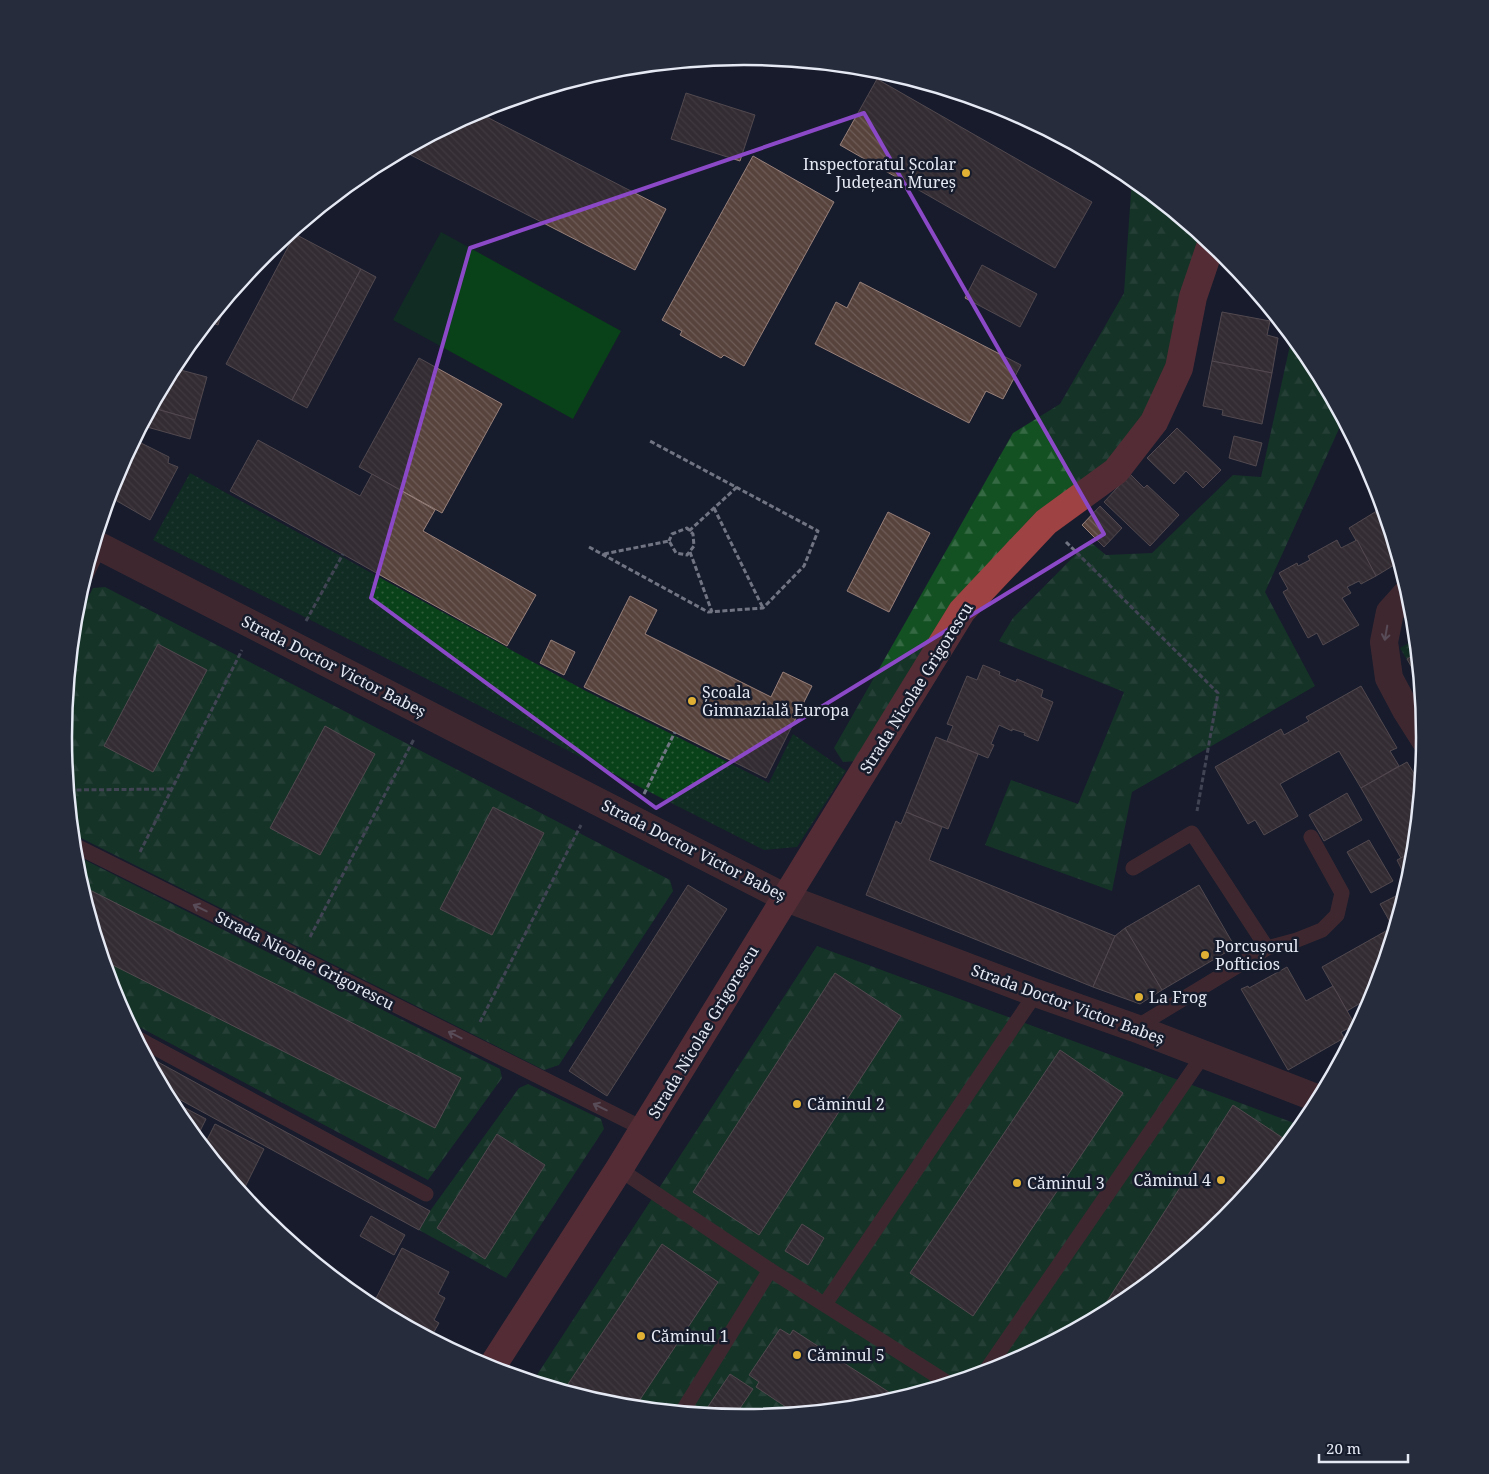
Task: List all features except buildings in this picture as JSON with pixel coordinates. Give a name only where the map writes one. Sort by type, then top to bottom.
[{"type":"street","name":"Strada Nicolae Grigorescu","points":[[495,1361],[644,1129],[962,611],[1046,522],[1116,471],[1154,422],[1179,368],[1193,297],[1209,251]]},
{"type":"street","name":"Strada Doctor Victor Babeș","points":[[100,546],[786,898],[1312,1096]]},
{"type":"street","points":[[1402,598],[1390,612],[1384,642],[1389,678],[1416,725]]},
{"type":"lane","points":[[1133,868],[1192,833],[1267,948]]},
{"type":"lane","points":[[1135,1028],[1267,948],[1297,940],[1322,930],[1337,915],[1342,894],[1311,837]]},
{"type":"lane","name":"Strada Nicolae Grigorescu","points":[[82,849],[644,1129]]},
{"type":"lane","points":[[825,1304],[1036,993]]},
{"type":"lane","points":[[147,1043],[426,1194]]},
{"type":"lane","points":[[992,1362],[1204,1054]]},
{"type":"lane","points":[[619,1169],[770,1270],[942,1379]]},
{"type":"lane","points":[[686,1406],[770,1270]]},
{"type":"path","points":[[589,547],[708,612],[763,608],[804,566],[818,531],[648,440]]},
{"type":"path","points":[[689,530],[737,488]]},
{"type":"path","points":[[714,508],[763,608]]},
{"type":"path","points":[[687,528],[693,534],[694,546],[687,555],[676,553],[669,541],[672,534],[687,528]]},
{"type":"path","points":[[1062,538],[1218,693],[1201,793]]},
{"type":"path","points":[[603,554],[669,541]]},
{"type":"path","points":[[690,551],[712,612]]},
{"type":"path","points":[[304,625],[343,554]]},
{"type":"path","points":[[129,872],[243,649]]},
{"type":"path","points":[[642,799],[675,732]]},
{"type":"path","points":[[300,957],[414,739]]},
{"type":"path","points":[[75,790],[171,789]]},
{"type":"path","points":[[470,1042],[581,826]]},
{"type":"highlighted area","points":[[864,113],[1104,534],[656,808],[371,598],[470,248]]},
{"type":"green space","points":[[1131,188],[1198,241],[1179,304],[1171,365],[1144,417],[1109,462],[1040,512],[857,761],[843,762],[834,748],[1013,433],[1060,404],[1124,293]]},
{"type":"green space","points":[[441,232],[621,331],[573,419],[393,320]]},
{"type":"green space","points":[[1290,345],[1326,401],[1340,427],[1265,592],[1315,686],[1132,792],[1112,891],[985,845],[1011,780],[1078,804],[1124,692],[999,641],[1013,618],[1089,541],[1106,555],[1152,553],[1233,475],[1261,477]]},
{"type":"green space","points":[[190,473],[584,690],[769,783],[793,734],[846,771],[797,847],[764,850],[153,540]]},
{"type":"green space","points":[[105,587],[670,880],[673,891],[559,1065],[544,1070],[80,838],[74,781],[72,737],[74,693],[78,649],[85,606],[93,588]]},
{"type":"green space","points":[[1410,642],[1413,670],[1400,648]]},
{"type":"green space","points":[[84,859],[500,1069],[502,1078],[428,1180],[139,1027],[108,953],[95,911]]},
{"type":"green space","points":[[817,946],[1294,1123],[1250,1180],[1220,1212],[1154,1270],[1118,1296],[1042,1340],[1002,1358],[961,1373],[876,1396],[788,1408],[744,1409],[701,1408],[613,1396],[537,1376]]},
{"type":"green space","points":[[528,1084],[601,1119],[604,1129],[506,1278],[419,1230],[430,1211],[519,1088]]},
{"type":"place","name":"Inspectoratul Școlar Județean Mureș","points":[[966,173]]},
{"type":"place","name":"Școala Gimnazială Europa","points":[[692,701]]},
{"type":"place","name":"Porcușorul Pofticios","points":[[1205,955]]},
{"type":"place","name":"La Frog","points":[[1139,997]]},
{"type":"place","name":"Căminul 2","points":[[797,1104]]},
{"type":"place","name":"Căminul 4","points":[[1221,1180]]},
{"type":"place","name":"Căminul 3","points":[[1017,1183]]},
{"type":"place","name":"Căminul 1","points":[[641,1336]]},
{"type":"place","name":"Căminul 5","points":[[797,1355]]}]
